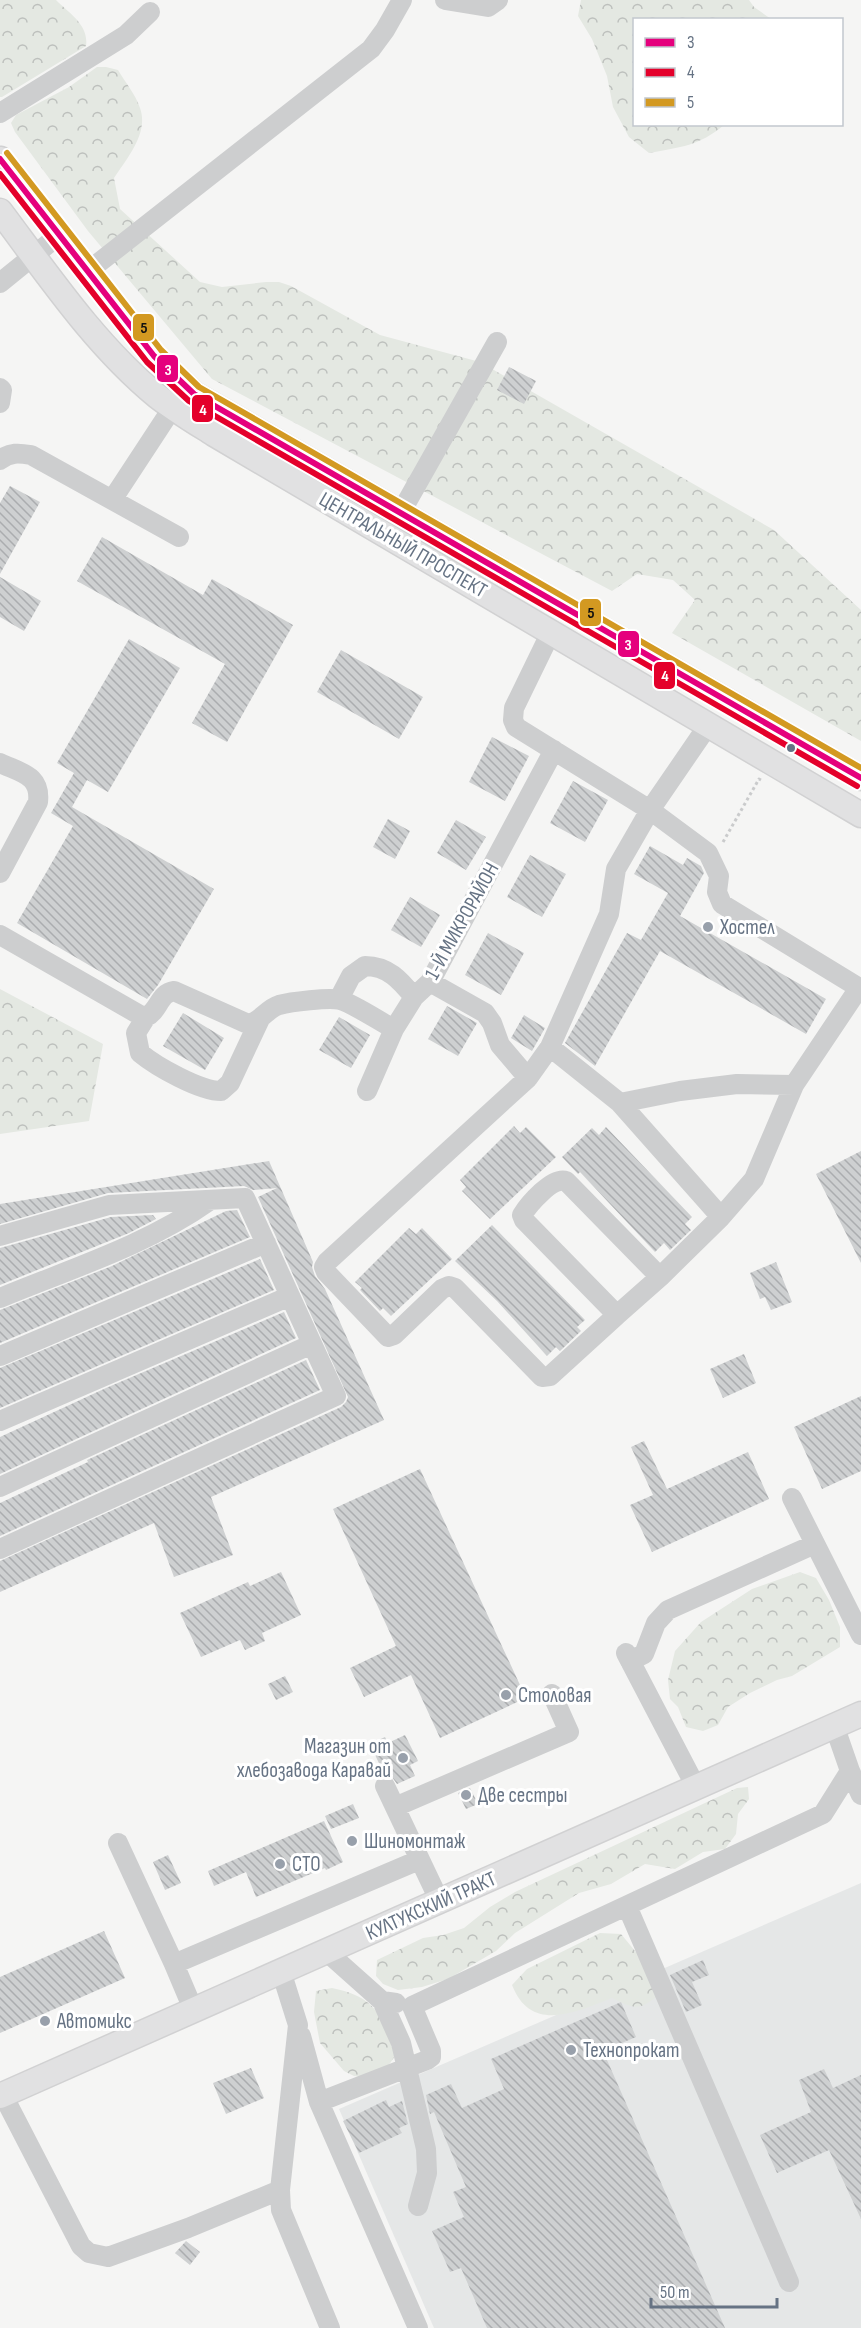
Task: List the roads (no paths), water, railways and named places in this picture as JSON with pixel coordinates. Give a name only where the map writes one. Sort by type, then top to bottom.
[{"type":"main road","name":"ЦЕНТРАЛЬНЫЙ ПРОСПЕКТ","points":[[0,159],[154,356],[194,394],[861,778]]},
{"type":"main road","name":"ЦЕНТРАЛЬНЫЙ ПРОСПЕКТ","points":[[0,211],[73,307],[119,359],[157,396],[214,434],[861,814]]},
{"type":"main road","name":"КУЛТУКСКИЙ ТРАКТ","points":[[1,2096],[861,1714]]},
{"type":"street","points":[[87,272],[371,49],[402,0]]},
{"type":"street","points":[[445,0],[488,7],[498,0]]},
{"type":"street","points":[[0,113],[126,35],[150,12]]},
{"type":"street","points":[[0,283],[59,235]]},
{"type":"street","points":[[400,514],[497,342]]},
{"type":"street","points":[[0,388],[2,397],[0,403]]},
{"type":"street","points":[[112,500],[173,407]]},
{"type":"street","points":[[0,460],[7,455],[18,453],[31,455],[178,537]]},
{"type":"street","points":[[551,632],[514,708],[513,720],[516,728],[650,810],[708,853],[719,876],[717,892],[722,904],[860,989],[794,1084],[754,1179],[721,1217],[660,1277],[550,1376],[542,1377],[455,1288],[449,1286],[442,1289],[394,1335],[388,1337],[326,1272],[324,1267],[528,1078],[550,1047],[609,914],[616,869],[650,810],[709,724]]},
{"type":"street","name":"1-Й МИКРОРАЙОН","points":[[339,999],[351,976],[365,966],[384,968],[400,979],[414,997],[430,982],[554,750]]},
{"type":"street","points":[[0,763],[33,779],[39,788],[38,802],[0,873]]},
{"type":"street","points":[[0,935],[146,1017]]},
{"type":"street","points":[[430,982],[485,1013],[492,1023],[500,1045],[528,1078]]},
{"type":"street","points":[[260,1018],[248,1024],[174,991],[164,995],[153,1014],[146,1017],[136,1033],[140,1053],[164,1068],[212,1091],[221,1091],[230,1083],[260,1018],[266,1010],[278,1005],[339,999],[394,1029]]},
{"type":"street","points":[[367,1091],[394,1029],[414,997]]},
{"type":"street","points":[[550,1047],[620,1103],[721,1217]]},
{"type":"street","points":[[620,1103],[681,1091],[737,1084],[794,1084]]},
{"type":"street","points":[[617,1315],[524,1220],[522,1215],[526,1209],[554,1181],[560,1179],[566,1181],[660,1277]]},
{"type":"street","points":[[0,1236],[109,1205],[245,1198],[336,1396],[0,1550]]},
{"type":"street","points":[[0,1298],[140,1240],[180,1221],[210,1200]]},
{"type":"street","points":[[0,1356],[266,1244]]},
{"type":"street","points":[[0,1421],[290,1296]]},
{"type":"street","points":[[0,1487],[312,1344]]},
{"type":"street","points":[[792,1498],[861,1635]]},
{"type":"street","points":[[696,1787],[628,1657],[644,1654],[656,1623],[668,1610],[815,1544]]},
{"type":"street","points":[[395,1807],[569,1732],[552,1694]]},
{"type":"street","points":[[834,1725],[861,1795]]},
{"type":"street","points":[[382,2001],[412,2006],[823,1814],[850,1771]]},
{"type":"street","points":[[385,1786],[440,1902]]},
{"type":"street","points":[[118,1843],[193,2009]]},
{"type":"street","points":[[174,1964],[419,1860]]},
{"type":"street","points":[[627,1906],[789,2282]]},
{"type":"street","points":[[327,1952],[382,2001],[401,2043],[426,2149],[427,2173],[418,2206]]},
{"type":"street","points":[[281,1971],[319,2102],[418,2328]]},
{"type":"street","points":[[319,2102],[431,2057],[431,2051],[412,2006]]},
{"type":"street","points":[[298,2025],[280,2190],[281,2210],[330,2328]]},
{"type":"street","points":[[1,2096],[81,2246],[89,2253],[108,2257],[188,2228],[280,2190]]},
{"type":"place","name":"Хостел","points":[[708,927]]},
{"type":"place","name":"Столовая","points":[[506,1695]]},
{"type":"place","name":"Магазин от хлебозавода Каравай","points":[[403,1758]]},
{"type":"place","name":"Две сестры","points":[[466,1795]]},
{"type":"place","name":"Шиномонтаж","points":[[352,1841]]},
{"type":"place","name":"СТО","points":[[280,1864]]},
{"type":"place","name":"Автомикс","points":[[45,2021]]},
{"type":"place","name":"Технопрокат","points":[[571,2050]]}]
